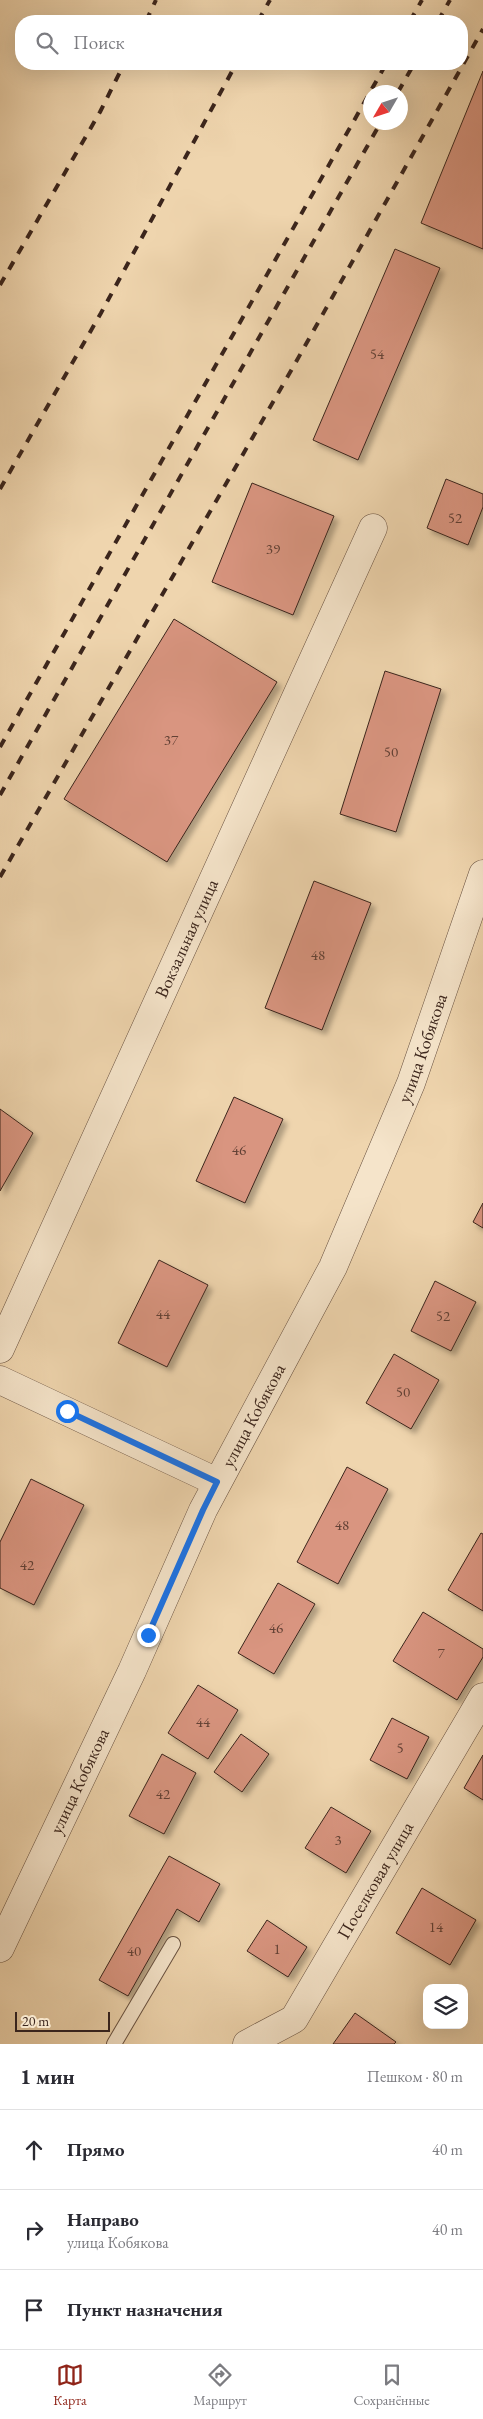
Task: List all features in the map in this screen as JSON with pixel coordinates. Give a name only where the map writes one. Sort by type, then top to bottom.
[{"type":"street","name":"Вокзальная улица","points":[[0,1349],[373,528]]},
{"type":"street","name":"улица Кобякова","points":[[0,1948],[132,1671],[203,1510],[333,1267],[411,1083],[483,874]]},
{"type":"street","points":[[0,1380],[217,1482]]},
{"type":"street","name":"Поселковая улица","points":[[247,2044],[294,2018],[483,1697]]},
{"type":"lane","points":[[114,2044],[173,1944]]},
{"type":"building","points":[[483,71],[483,249],[421,223]]},
{"type":"building","points":[[395,249],[440,268],[358,460],[313,440]]},
{"type":"building","points":[[446,479],[483,494],[483,507],[468,545],[427,528]]},
{"type":"building","points":[[252,483],[334,516],[293,615],[212,582]]},
{"type":"building","points":[[174,619],[277,682],[167,862],[64,799]]},
{"type":"building","points":[[385,671],[441,689],[396,832],[340,814]]},
{"type":"building","points":[[314,881],[371,903],[322,1030],[265,1008]]},
{"type":"building","points":[[234,1097],[283,1119],[245,1203],[196,1181]]},
{"type":"building","points":[[0,1109],[33,1133],[0,1191]]},
{"type":"building","points":[[483,1203],[483,1228],[473,1222]]},
{"type":"building","points":[[159,1260],[208,1285],[167,1367],[118,1343]]},
{"type":"building","points":[[435,1281],[476,1302],[451,1351],[411,1331]]},
{"type":"building","points":[[394,1354],[439,1380],[411,1429],[366,1403]]},
{"type":"building","points":[[347,1467],[388,1489],[338,1584],[297,1562]]},
{"type":"building","points":[[31,1479],[84,1505],[34,1605],[0,1588],[0,1542]]},
{"type":"building","points":[[481,1533],[483,1534],[483,1611],[448,1590]]},
{"type":"building","points":[[278,1583],[315,1604],[274,1674],[238,1653]]},
{"type":"building","points":[[423,1612],[483,1649],[483,1657],[457,1700],[393,1661]]},
{"type":"building","points":[[198,1685],[238,1710],[208,1759],[168,1733]]},
{"type":"building","points":[[392,1718],[429,1737],[407,1779],[370,1760]]},
{"type":"building","points":[[241,1734],[269,1754],[242,1792],[214,1772]]},
{"type":"building","points":[[162,1754],[196,1773],[164,1834],[129,1816]]},
{"type":"building","points":[[483,1755],[483,1800],[464,1788]]},
{"type":"building","points":[[331,1807],[371,1831],[346,1873],[305,1848]]},
{"type":"building","points":[[169,1856],[220,1884],[199,1922],[177,1909],[128,1996],[99,1980]]},
{"type":"building","points":[[422,1888],[476,1920],[450,1965],[396,1933]]},
{"type":"building","points":[[267,1920],[307,1947],[288,1977],[247,1951]]},
{"type":"building","points":[[355,2013],[396,2042],[394,2044],[333,2044]]},
{"type":"railway","points":[[149,15],[156,0]]},
{"type":"railway","points":[[261,15],[270,0]]},
{"type":"railway","points":[[413,15],[422,0]]},
{"type":"railway","points":[[441,15],[450,0]]},
{"type":"railway","points":[[468,56],[483,29]]},
{"type":"railway","points":[[0,285],[100,112],[121,70]]},
{"type":"railway","points":[[0,489],[101,313],[233,70]]},
{"type":"railway","points":[[0,747],[383,70]]},
{"type":"railway","points":[[402,85],[411,70]]},
{"type":"railway","points":[[0,877],[292,369],[460,70]]},
{"type":"railway","points":[[0,795],[376,130]]},
{"type":"route","points":[[67,1411],[217,1482],[148,1635]]}]
